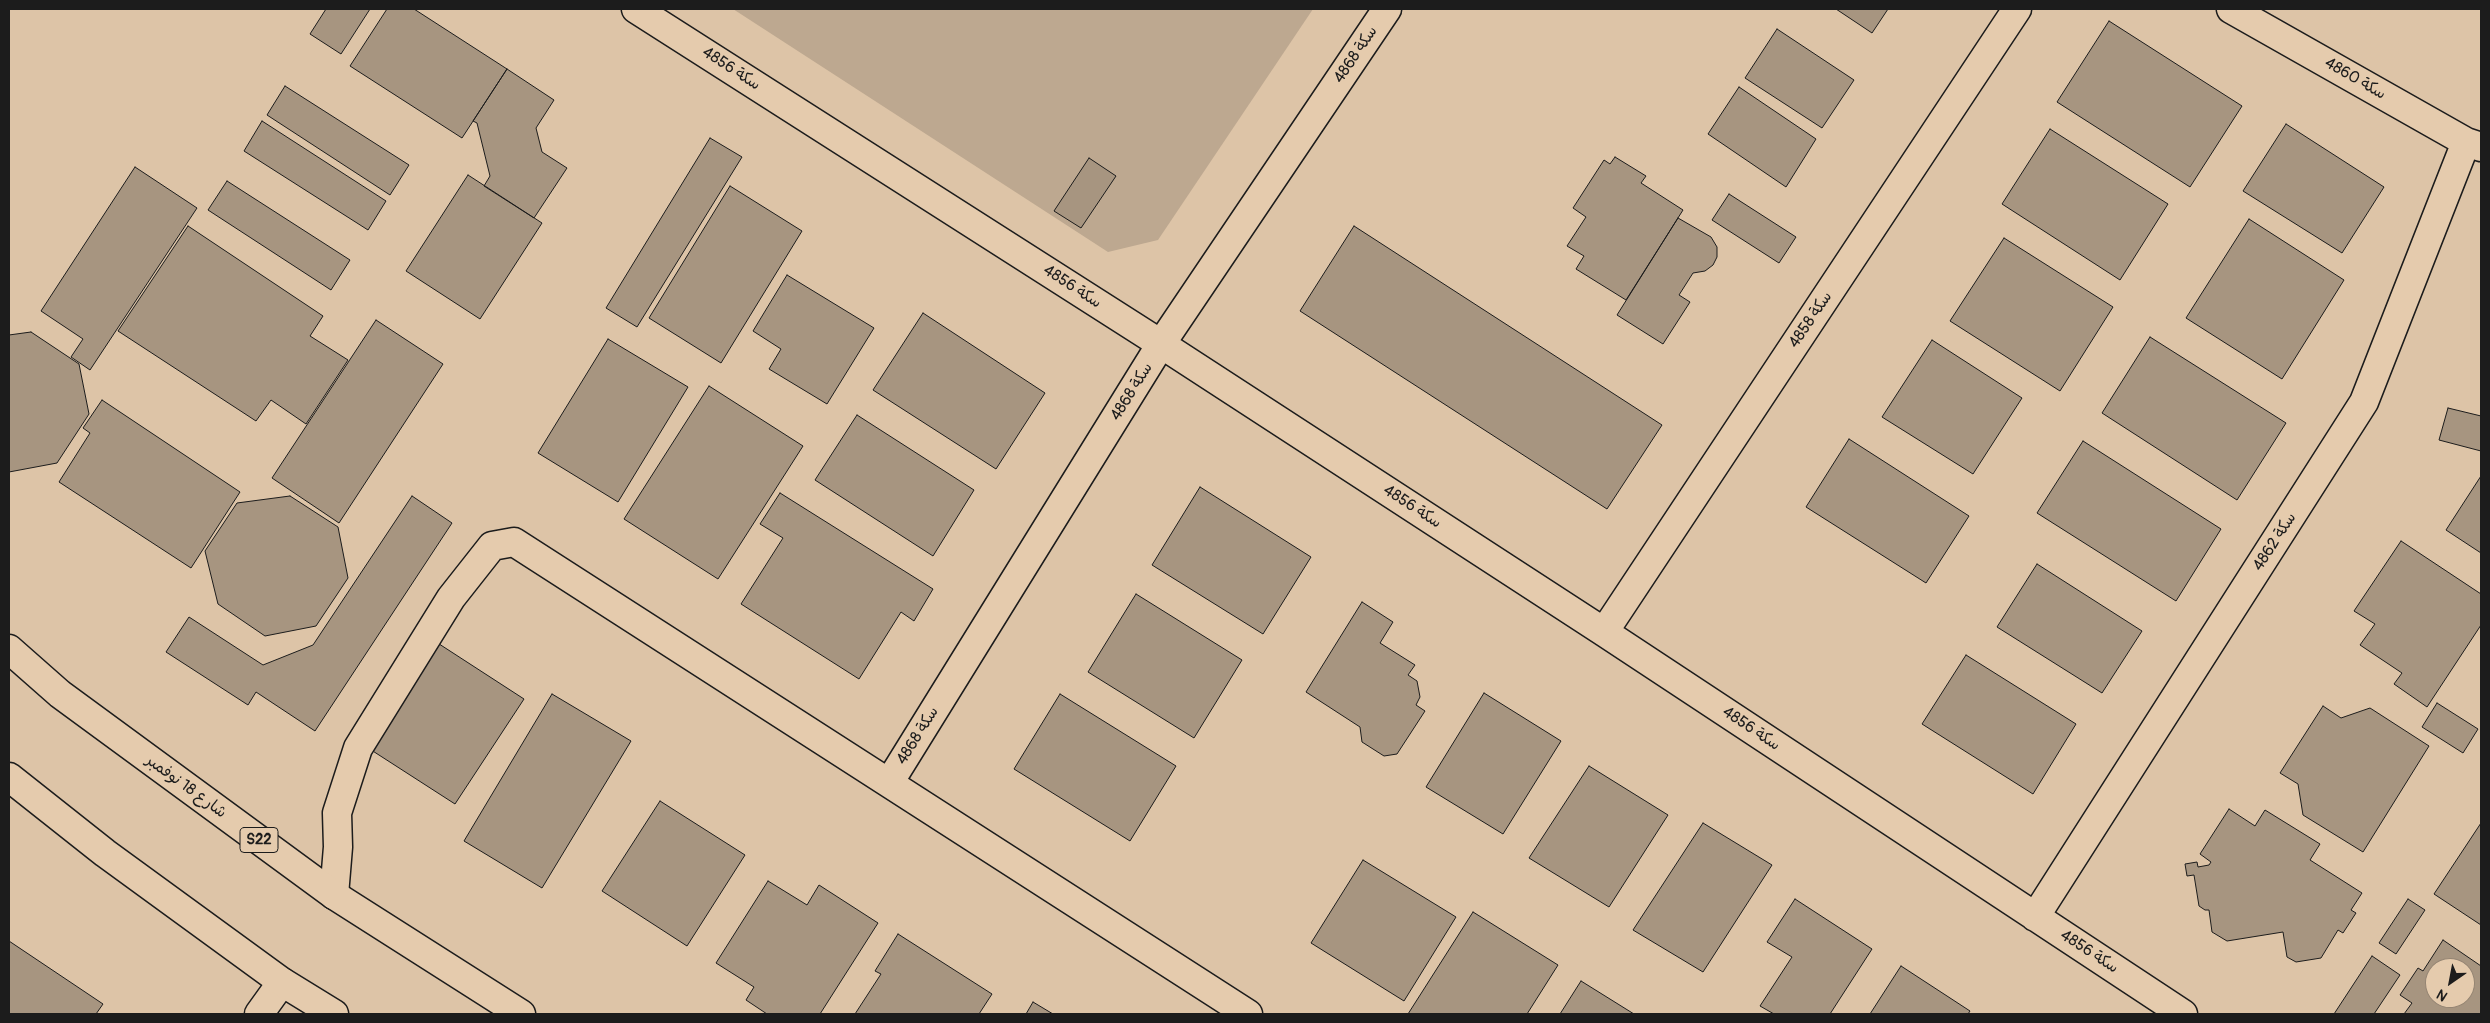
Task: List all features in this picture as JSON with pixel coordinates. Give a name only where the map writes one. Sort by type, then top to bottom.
[{"type":"street","name":"سكة 4856","points":[[636,9],[1161,344],[1604,632],[2183,1014]]},
{"type":"street","name":"سكة 4868","points":[[889,783],[1161,344],[1386,9]]},
{"type":"street","name":"سكة 4858","points":[[1604,632],[2017,9]]},
{"type":"street","name":"سكة 4860","points":[[2231,9],[2473,144]]},
{"type":"street","name":"سكة 4862","points":[[2035,917],[2364,402],[2473,144]]},
{"type":"street","points":[[334,895],[338,847],[337,813],[358,748],[451,598],[492,546],[514,542],[1248,1014]]},
{"type":"street","name":"شارع 18 نوفمبر","points":[[9,649],[60,694],[334,895],[521,1014]]},
{"type":"street","points":[[9,777],[105,853],[282,982],[334,1014]]},
{"type":"street","points":[[259,1014],[282,982]]},
{"type":"shaded area","points":[[733,9],[1313,9],[1158,240],[1108,252]]},
{"type":"building","points":[[326,9],[370,9],[341,54],[310,34]]},
{"type":"building","points":[[387,9],[414,9],[507,69],[462,138],[350,66]]},
{"type":"building","points":[[1836,9],[1888,9],[1872,33]]},
{"type":"building","points":[[2109,21],[2242,106],[2190,187],[2057,102]]},
{"type":"building","points":[[1777,29],[1854,80],[1822,128],[1745,78]]},
{"type":"building","points":[[507,69],[554,100],[536,128],[542,152],[567,168],[534,218],[484,186],[490,176],[477,123],[473,121]]},
{"type":"building","points":[[285,86],[409,165],[390,195],[267,115]]},
{"type":"building","points":[[1739,87],[1816,139],[1786,187],[1708,134]]},
{"type":"building","points":[[262,121],[386,201],[368,230],[244,151]]},
{"type":"building","points":[[2286,124],[2384,187],[2342,253],[2243,191]]},
{"type":"building","points":[[2050,129],[2168,204],[2120,280],[2002,204]]},
{"type":"building","points":[[710,138],[742,157],[637,327],[606,308]]},
{"type":"building","points":[[1615,157],[1646,176],[1641,183],[1683,210],[1626,300],[1576,269],[1584,256],[1567,246],[1586,217],[1573,208],[1604,160],[1610,164]]},
{"type":"building","points":[[1089,158],[1116,176],[1081,228],[1054,211]]},
{"type":"building","points":[[135,167],[197,208],[90,370],[71,357],[83,339],[41,311]]},
{"type":"building","points":[[468,175],[542,223],[480,319],[406,271]]},
{"type":"building","points":[[227,181],[350,260],[331,290],[208,210]]},
{"type":"building","points":[[730,186],[802,231],[721,363],[649,318]]},
{"type":"building","points":[[1729,194],[1796,237],[1779,263],[1712,220]]},
{"type":"building","points":[[1678,218],[1711,237],[1717,247],[1717,257],[1713,265],[1705,271],[1693,273],[1679,295],[1690,302],[1663,344],[1617,315]]},
{"type":"building","points":[[2249,219],[2344,280],[2282,379],[2186,318]]},
{"type":"building","points":[[188,226],[323,316],[310,336],[348,360],[306,424],[271,400],[256,421],[118,331]]},
{"type":"building","points":[[1354,226],[1662,425],[1607,509],[1300,311]]},
{"type":"building","points":[[2004,238],[2113,307],[2060,391],[1950,321]]},
{"type":"building","points":[[787,275],[874,328],[827,404],[769,369],[781,349],[753,331]]},
{"type":"building","points":[[923,313],[1045,393],[996,469],[873,390]]},
{"type":"building","points":[[376,320],[443,364],[339,523],[272,478]]},
{"type":"building","points":[[31,332],[79,364],[89,414],[57,463],[9,472],[9,335]]},
{"type":"building","points":[[2150,337],[2286,423],[2237,500],[2102,413]]},
{"type":"building","points":[[608,339],[688,387],[618,502],[538,453]]},
{"type":"building","points":[[1932,340],[2022,398],[1973,474],[1882,417]]},
{"type":"building","points":[[709,386],[803,446],[718,579],[624,519]]},
{"type":"building","points":[[102,400],[240,492],[191,568],[59,482],[90,433],[83,428]]},
{"type":"building","points":[[2448,408],[2481,416],[2481,451],[2439,440]]},
{"type":"building","points":[[857,415],[974,490],[933,556],[815,480]]},
{"type":"building","points":[[1849,439],[1969,516],[1926,583],[1806,507]]},
{"type":"building","points":[[2083,441],[2221,529],[2176,601],[2037,513]]},
{"type":"building","points":[[2481,476],[2481,553],[2446,530]]},
{"type":"building","points":[[1200,487],[1311,557],[1263,634],[1152,565]]},
{"type":"building","points":[[780,493],[933,589],[914,621],[901,612],[859,679],[741,604],[783,538],[760,524]]},
{"type":"building","points":[[290,496],[338,527],[348,578],[316,626],[265,636],[218,604],[205,551],[237,503]]},
{"type":"building","points":[[412,496],[452,523],[315,731],[256,692],[248,705],[166,652],[189,617],[263,665],[313,645]]},
{"type":"building","points":[[2401,541],[2481,594],[2481,625],[2427,707],[2394,684],[2402,673],[2360,645],[2375,624],[2354,611]]},
{"type":"building","points":[[2037,564],[2142,631],[2102,693],[1997,627]]},
{"type":"building","points":[[1136,594],[1242,660],[1194,738],[1088,672]]},
{"type":"building","points":[[1362,602],[1393,622],[1380,643],[1415,665],[1408,675],[1417,681],[1420,697],[1416,705],[1425,711],[1397,754],[1384,756],[1362,742],[1360,727],[1306,692]]},
{"type":"building","points":[[433,640],[524,699],[455,804],[365,746]]},
{"type":"building","points":[[1966,655],[2076,724],[2033,794],[1922,724]]},
{"type":"building","points":[[1484,693],[1561,741],[1503,834],[1426,787]]},
{"type":"building","points":[[552,694],[631,741],[542,888],[464,841]]},
{"type":"building","points":[[1060,694],[1176,766],[1130,841],[1014,769]]},
{"type":"building","points":[[2437,703],[2478,729],[2463,753],[2422,727]]},
{"type":"building","points":[[2323,706],[2341,718],[2370,708],[2429,746],[2363,852],[2303,815],[2298,784],[2280,773]]},
{"type":"building","points":[[1589,766],[1668,815],[1609,907],[1529,858]]},
{"type":"building","points":[[660,801],[745,855],[687,946],[602,891]]},
{"type":"building","points":[[2229,809],[2255,826],[2265,810],[2320,844],[2310,860],[2362,893],[2351,910],[2356,913],[2343,933],[2338,930],[2321,958],[2296,962],[2287,957],[2283,932],[2227,941],[2212,932],[2209,910],[2199,906],[2194,875],[2187,876],[2185,864],[2197,862],[2198,867],[2209,865],[2211,862],[2200,854]]},
{"type":"building","points":[[1703,823],[1772,865],[1703,972],[1633,930]]},
{"type":"building","points":[[2481,823],[2481,925],[2434,894]]},
{"type":"building","points":[[1363,860],[1456,917],[1404,1001],[1311,943]]},
{"type":"building","points":[[768,881],[807,905],[819,885],[878,923],[820,1014],[767,1014],[746,1000],[754,987],[716,963]]},
{"type":"building","points":[[1795,899],[1872,949],[1830,1014],[1774,1014],[1760,1006],[1792,957],[1767,942]]},
{"type":"building","points":[[2408,899],[2425,910],[2396,954],[2379,943]]},
{"type":"building","points":[[1473,912],[1558,965],[1527,1014],[1408,1014]]},
{"type":"building","points":[[898,934],[992,994],[979,1014],[855,1014],[881,974],[875,971]]},
{"type":"building","points":[[2443,940],[2469,958],[2431,958]]},
{"type":"building","points":[[9,941],[103,1004],[96,1014],[9,1014]]},
{"type":"building","points":[[2372,956],[2400,975],[2374,1014],[2334,1014]]},
{"type":"building","points":[[2475,962],[2481,966],[2481,1014],[2404,1014],[2412,1003],[2400,995],[2418,968],[2423,971],[2425,968],[2425,1008],[2475,1008]]},
{"type":"building","points":[[1901,966],[1970,1011],[1968,1014],[1870,1014]]},
{"type":"building","points":[[1581,981],[1634,1014],[1560,1014]]},
{"type":"building","points":[[1033,1002],[1053,1014],[1026,1014]]}]
